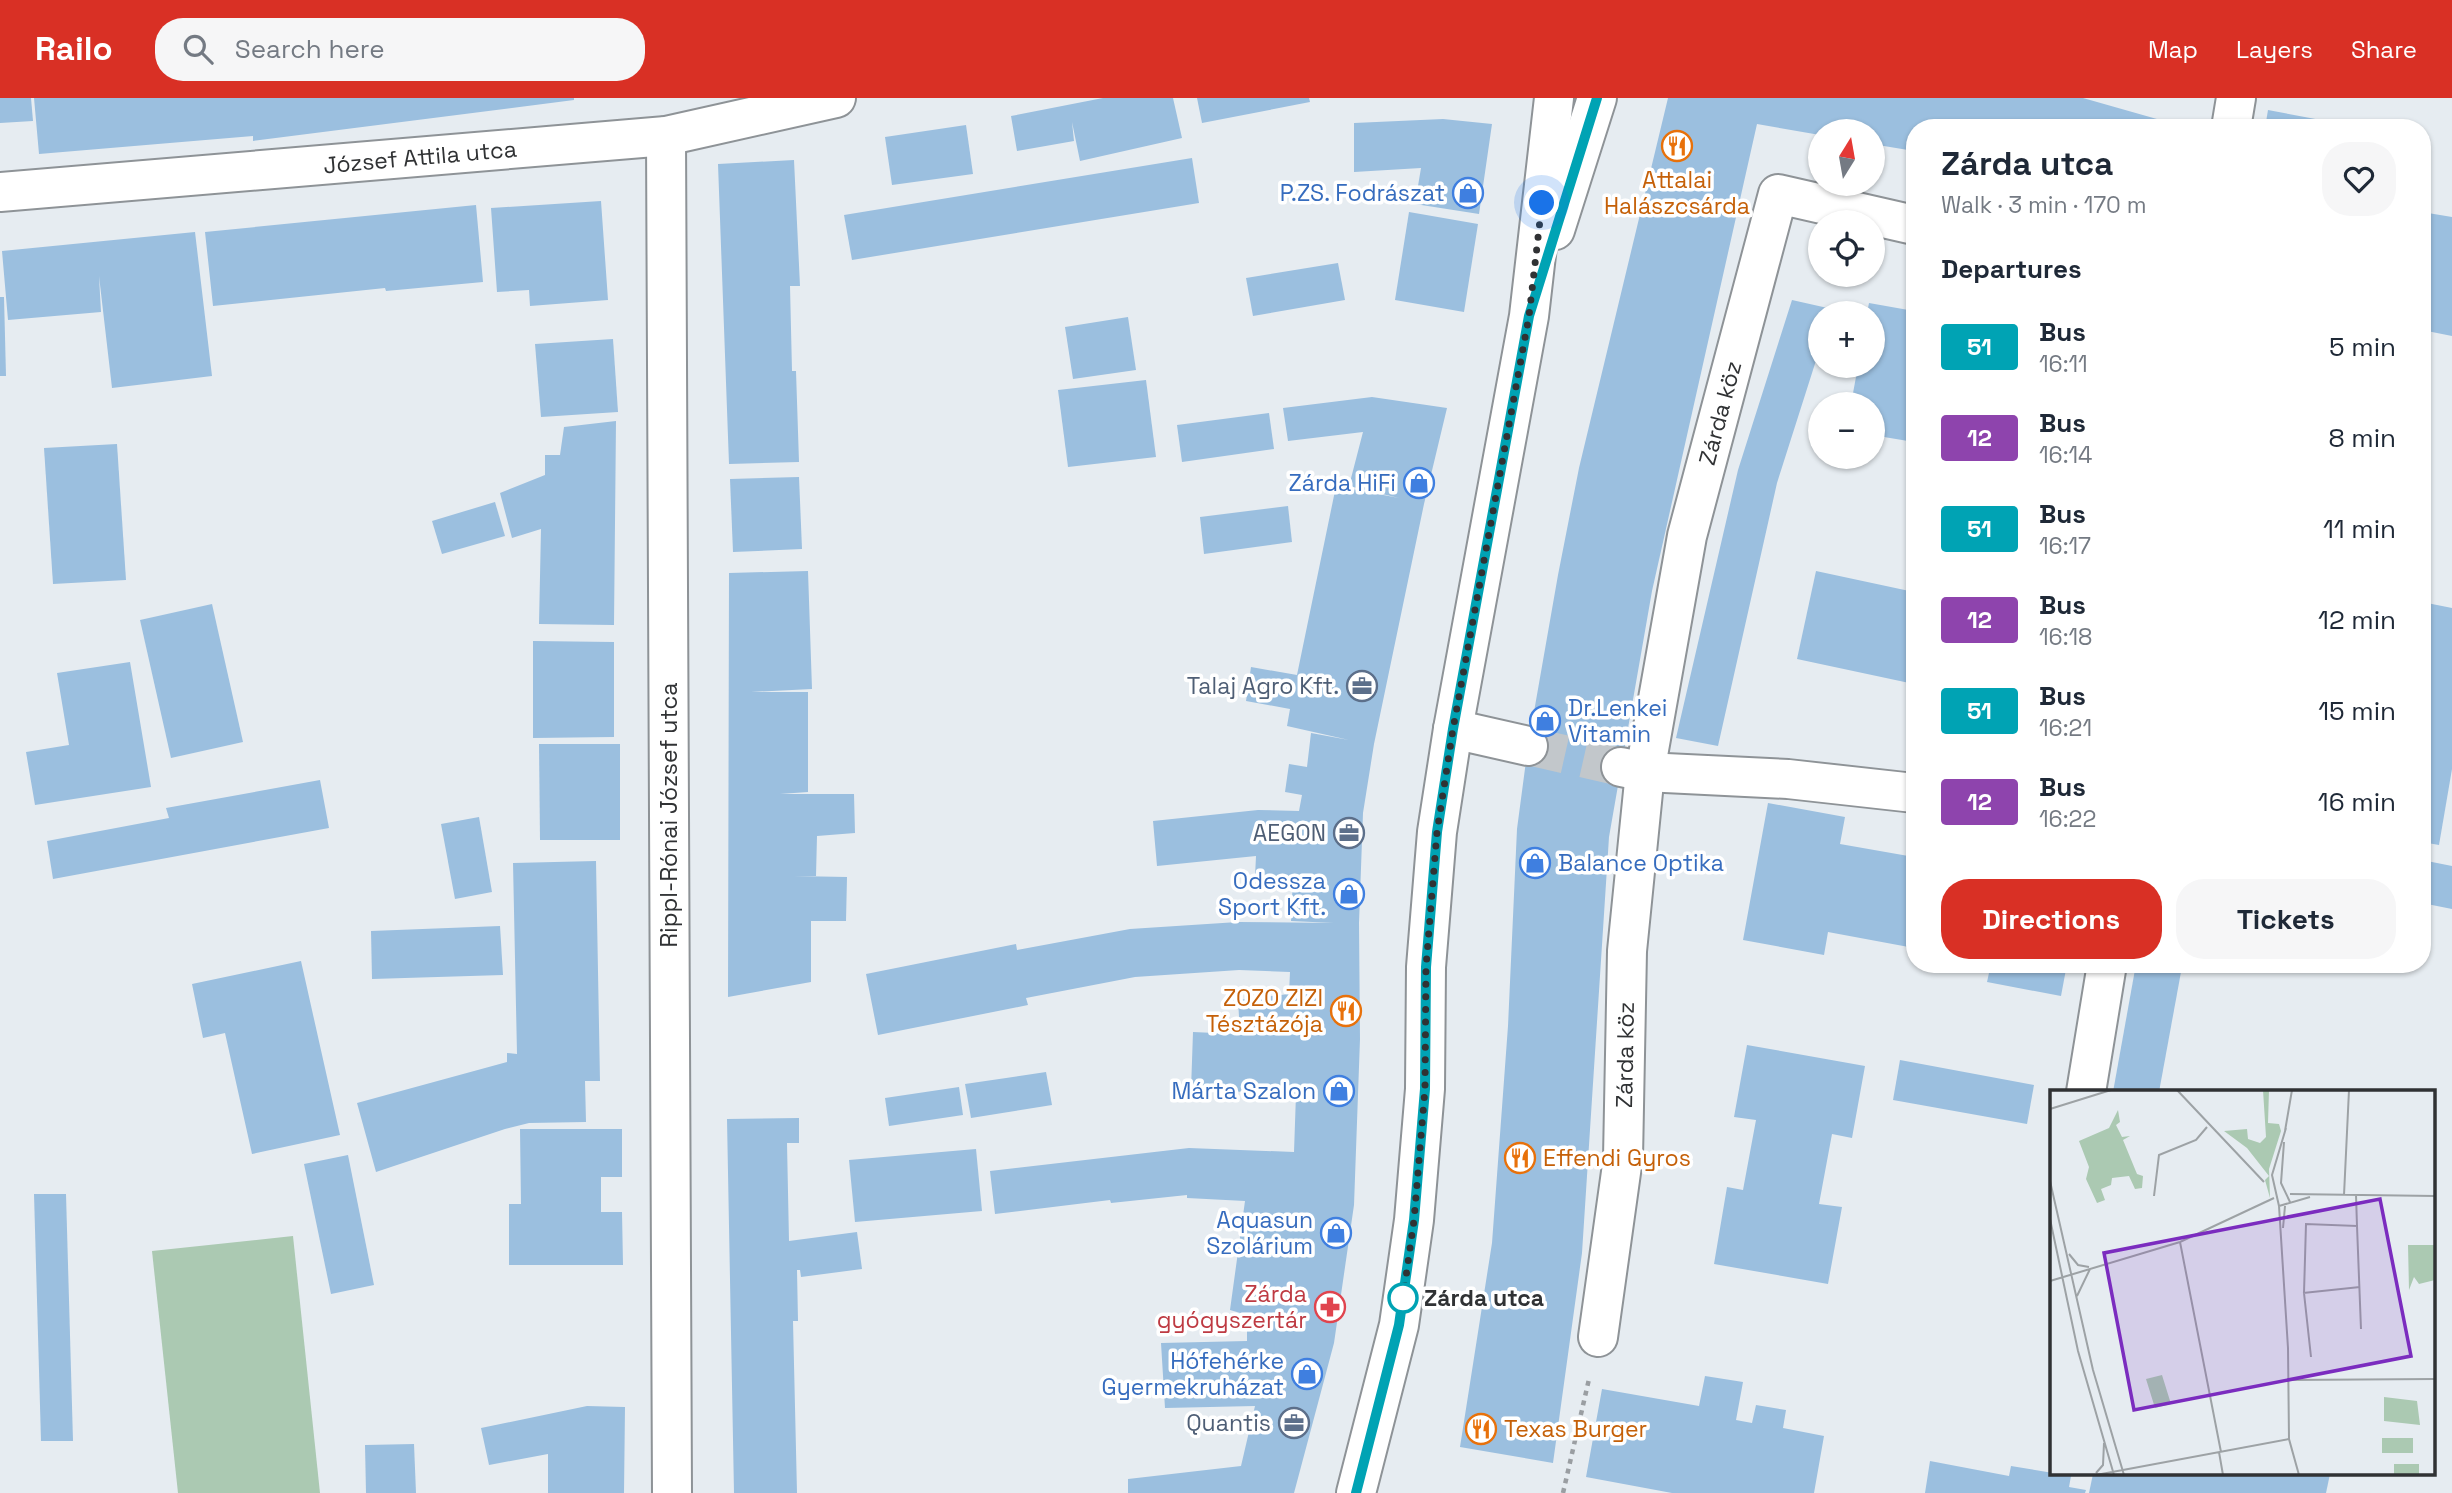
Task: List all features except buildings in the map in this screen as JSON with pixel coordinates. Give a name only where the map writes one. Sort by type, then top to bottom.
[{"type":"street","name":"József Attila utca","points":[[0,192],[666,136],[836,98]]},
{"type":"street","points":[[1356,1493],[1399,1325],[1414,1220],[1425,1089],[1426,967],[1437,832],[1453,729],[1529,316],[1554,98]]},
{"type":"street","points":[[1529,316],[1597,98]]},
{"type":"street","points":[[2232,119],[2236,98]]},
{"type":"street","name":"Rippl-Rónai József utca","points":[[666,136],[672,1493]]},
{"type":"street","name":"Zárda köz","points":[[1598,1337],[1623,1158],[1633,770],[1687,536],[1778,194],[1906,223]]},
{"type":"street","points":[[1453,729],[1528,746]]},
{"type":"street","points":[[1633,770],[1788,779],[1906,792]]},
{"type":"street","points":[[2086,1090],[2106,973]]},
{"type":"path","points":[[1563,1493],[1598,1337]]},
{"type":"green space","points":[[293,1236],[320,1493],[178,1493],[152,1251]]},
{"type":"tunnel","points":[[1528,746],[1621,767]]},
{"type":"bus line","name":"51","points":[[1356,1493],[1399,1325],[1414,1220],[1425,1089],[1426,967],[1437,832],[1453,729],[1529,316],[1597,98]]},
{"type":"place","name":"Attalai Halászcsárda","points":[[1677,146]]},
{"type":"place","name":"P.ZS. Fodrászat","points":[[1468,193]]},
{"type":"place","name":"Zárda HiFi","points":[[1419,483]]},
{"type":"place","name":"Talaj Agro Kft.","points":[[1362,686]]},
{"type":"place","name":"Dr.Lenkei Vitamin","points":[[1545,721]]},
{"type":"place","name":"AEGON","points":[[1349,833]]},
{"type":"place","name":"Balance Optika","points":[[1535,863]]},
{"type":"place","name":"Odessza Sport Kft.","points":[[1349,894]]},
{"type":"place","name":"ZOZO ZIZI Tésztázója","points":[[1346,1011]]},
{"type":"place","name":"Márta Szalon","points":[[1339,1091]]},
{"type":"place","name":"Effendi Gyros","points":[[1520,1158]]},
{"type":"place","name":"Aquasun Szolárium","points":[[1336,1233]]},
{"type":"place","name":"Zárda utca","points":[[1403,1298]]},
{"type":"place","name":"Zárda gyógyszertár","points":[[1330,1307]]},
{"type":"place","name":"Hófehérke Gyermekruházat","points":[[1307,1374]]},
{"type":"place","name":"Quantis","points":[[1294,1423]]},
{"type":"place","name":"Texas Burger","points":[[1481,1429]]},
{"type":"route","points":[[1403,1298],[1414,1220],[1425,1089],[1426,967],[1437,832],[1453,729],[1529,316],[1542,203]]}]
